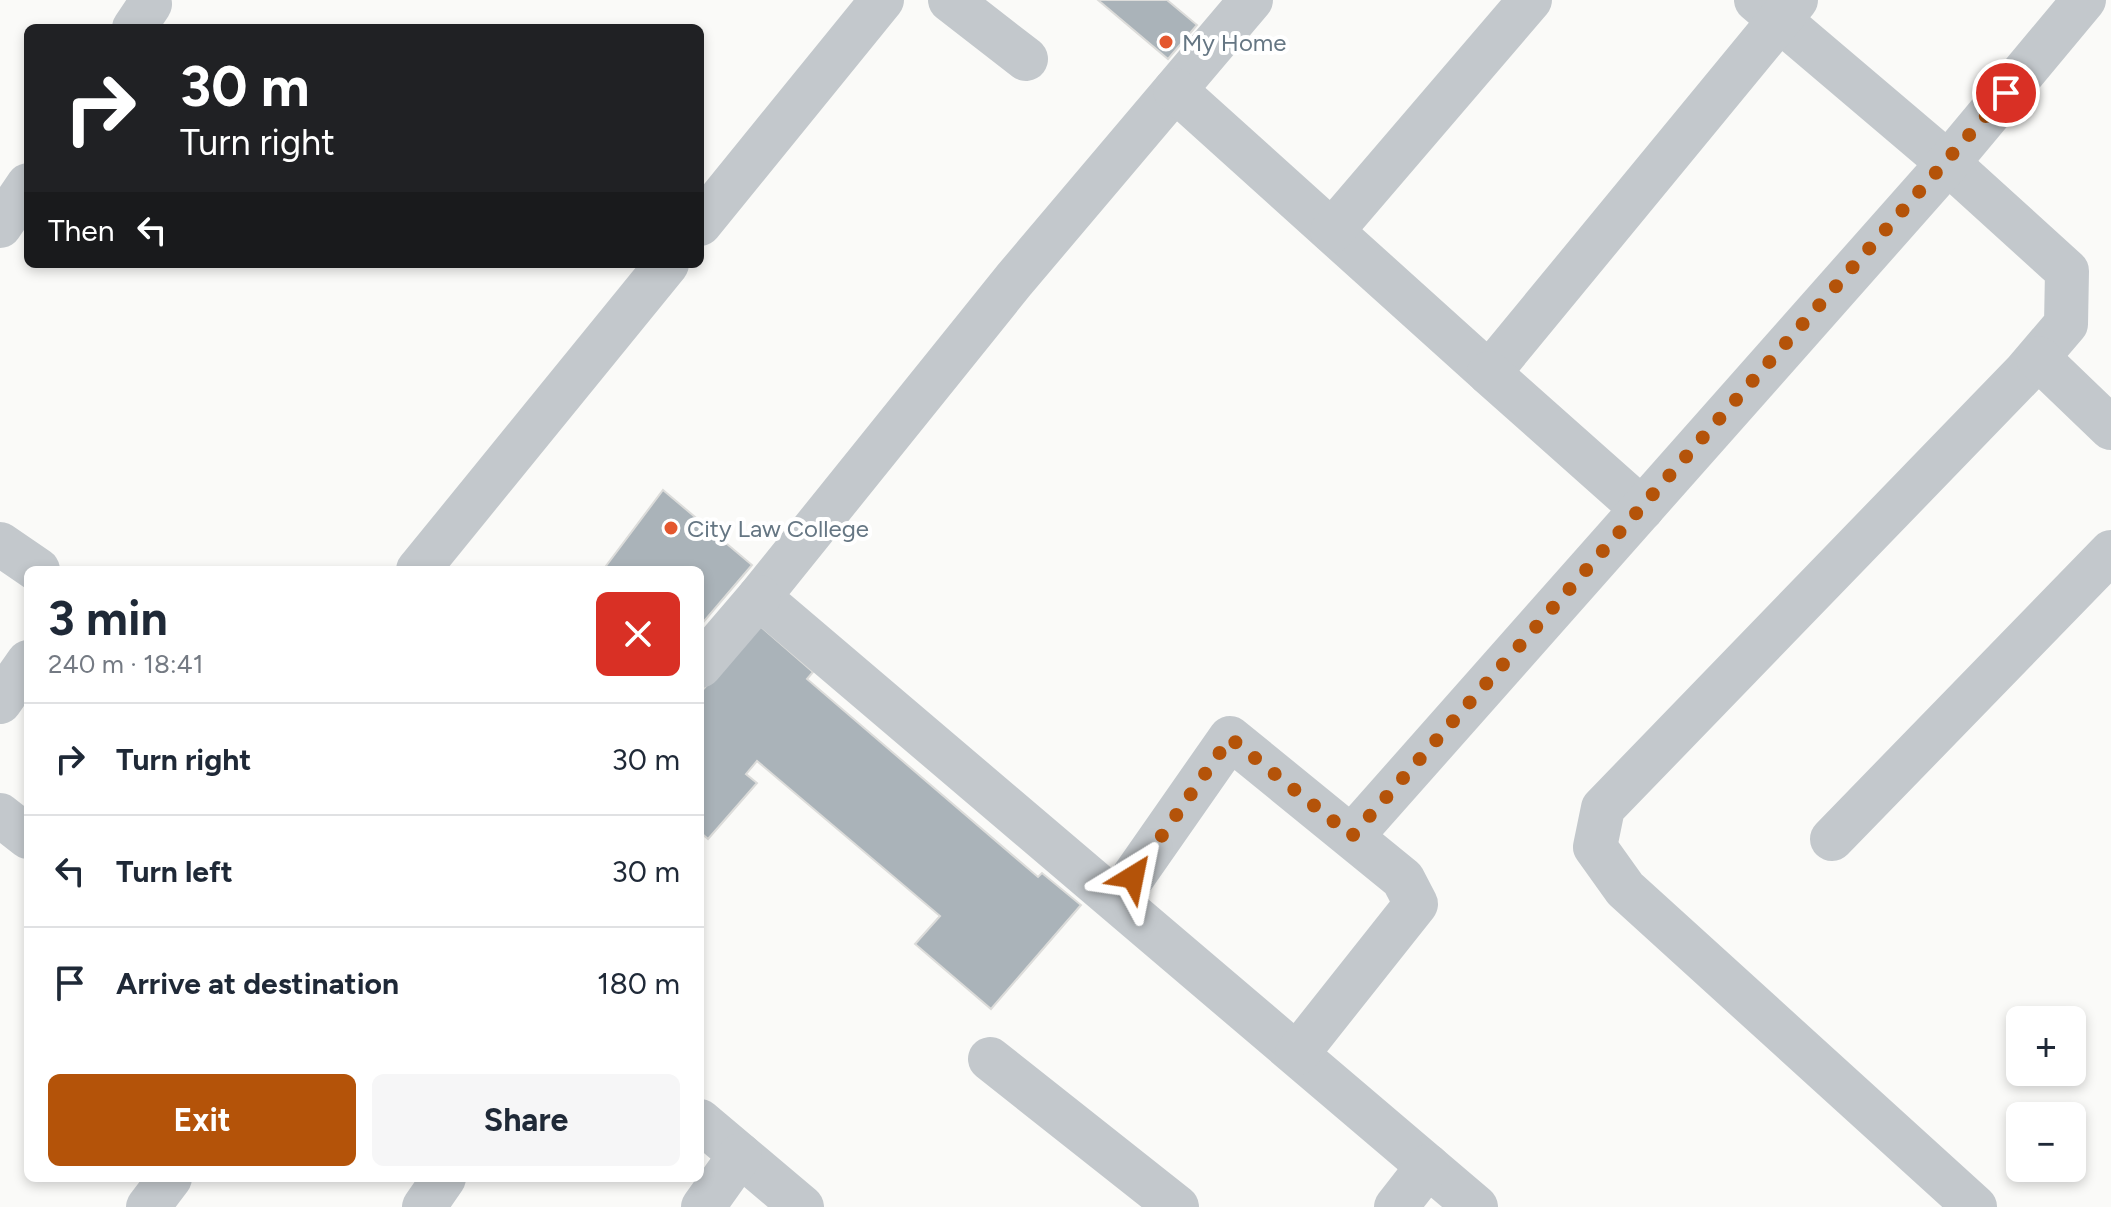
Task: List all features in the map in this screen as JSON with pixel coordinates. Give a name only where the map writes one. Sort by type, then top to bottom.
[{"type":"street","points":[[704,219],[882,0]]},
{"type":"street","points":[[950,0],[1026,59]]},
{"type":"street","points":[[704,661],[1014,280],[1251,0]]},
{"type":"street","points":[[1332,231],[1530,0]]},
{"type":"street","points":[[1352,836],[1948,163],[2084,0]]},
{"type":"street","points":[[1489,373],[1777,7],[2067,271],[2066,324],[2038,358],[1603,808],[1595,847],[1625,889],[1975,1207]]},
{"type":"street","points":[[1175,90],[1642,509]]},
{"type":"street","points":[[0,226],[24,191]]},
{"type":"street","points":[[421,566],[664,268]]},
{"type":"street","points":[[2038,358],[2111,428]]},
{"type":"street","points":[[0,544],[32,566]]},
{"type":"street","points":[[1832,839],[2111,552]]},
{"type":"street","points":[[759,597],[1476,1207]]},
{"type":"street","points":[[0,702],[24,668]]},
{"type":"street","points":[[1117,900],[1230,738],[1403,879],[1416,904],[1297,1054]]},
{"type":"street","points":[[0,815],[24,834]]},
{"type":"street","points":[[990,1059],[1177,1207]]},
{"type":"street","points":[[704,1124],[802,1207]]},
{"type":"street","points":[[703,1207],[740,1155]]},
{"type":"street","points":[[1396,1207],[1428,1166]]},
{"type":"street","points":[[148,1207],[167,1182]]},
{"type":"street","points":[[424,1207],[441,1182]]},
{"type":"building","name":"My Home","points":[[1098,0],[1167,0],[1197,25],[1168,59]]},
{"type":"building","name":"City Law College","points":[[663,490],[752,565],[704,621],[704,566],[606,566]]},
{"type":"building","points":[[759,625],[813,672],[807,679],[1038,877],[1042,873],[1081,905],[991,1009],[915,944],[940,916],[757,761],[746,774],[757,783],[708,839],[704,836],[704,688]]},
{"type":"place","name":"My Home","points":[[1166,42]]},
{"type":"place","name":"City Law College","points":[[671,528]]},
{"type":"route","points":[[1133,877],[1230,738],[1352,836],[1928,186],[2006,93]]}]
